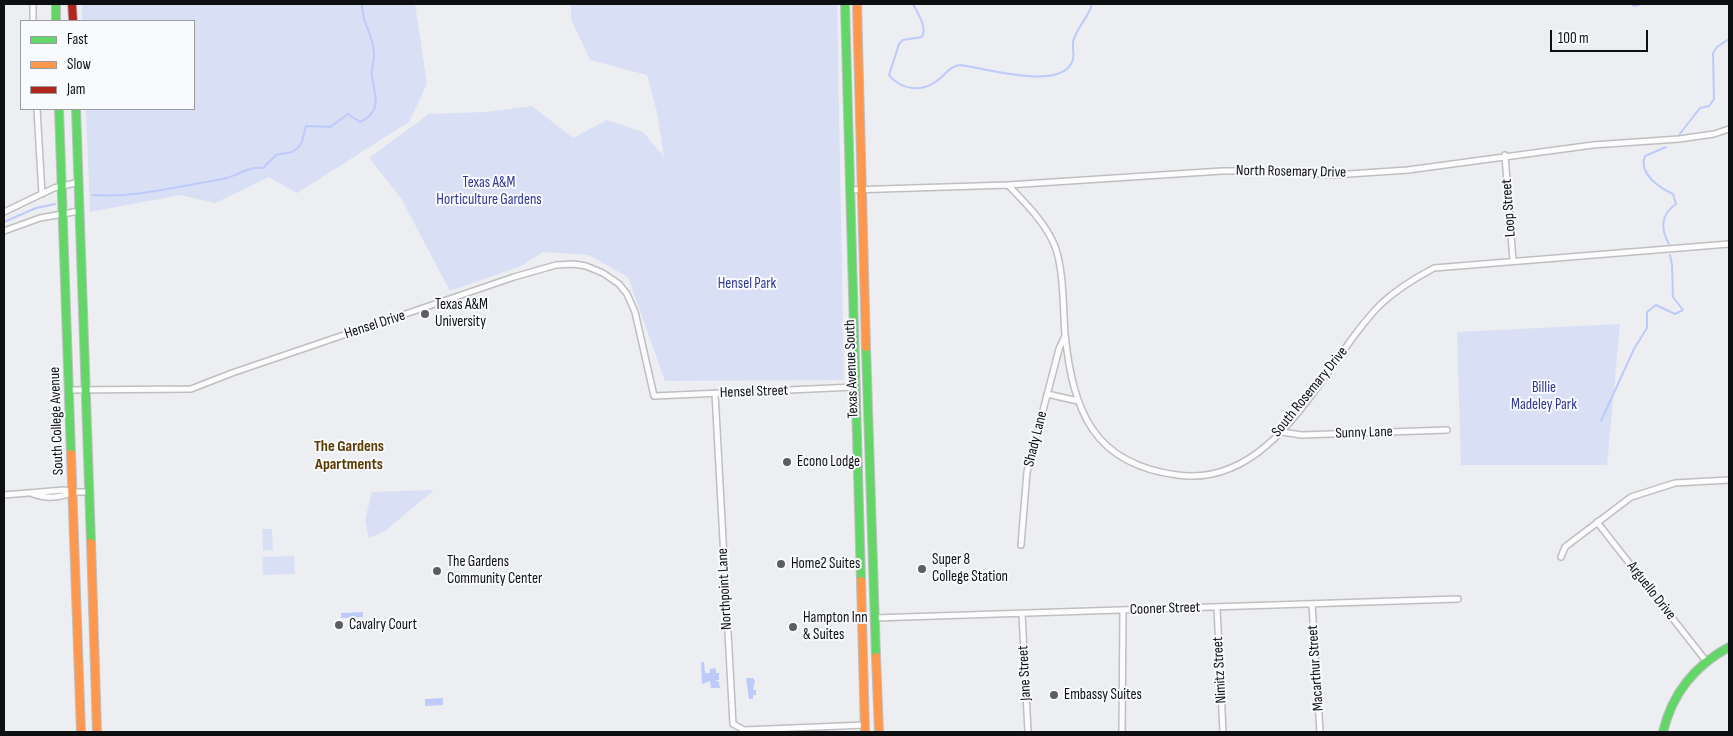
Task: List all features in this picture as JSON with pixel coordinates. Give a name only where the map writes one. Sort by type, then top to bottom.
[{"type":"main road","points":[[56,4],[56,20]]},
{"type":"main road","points":[[72,4],[73,20]]},
{"type":"main road","name":"Texas Avenue South","points":[[845,4],[865,729]]},
{"type":"main road","name":"Texas Avenue South","points":[[857,4],[868,457],[878,732]]},
{"type":"main road","name":"South College Avenue","points":[[60,110],[81,732]]},
{"type":"main road","name":"South College Avenue","points":[[76,110],[97,732]]},
{"type":"main road","points":[[67,300],[82,299]]},
{"type":"main road","points":[[855,387],[861,395],[862,451],[868,457]]},
{"type":"main road","points":[[1664,732],[1678,693],[1706,661],[1729,647]]},
{"type":"main road","points":[[78,656],[95,655]]},
{"type":"street","points":[[33,4],[33,20]]},
{"type":"street","points":[[37,110],[42,194]]},
{"type":"street","name":"North Rosemary Drive","points":[[850,190],[1008,185],[1222,171],[1280,171],[1334,175],[1408,170],[1505,155],[1593,145],[1679,140],[1714,134],[1729,129]]},
{"type":"street","name":"Loop Street","points":[[1505,155],[1513,261]]},
{"type":"street","points":[[4,212],[62,185],[79,182]]},
{"type":"street","name":"South Rosemary Drive","points":[[1008,185],[1037,216],[1055,246],[1064,300],[1066,335],[1078,400],[1087,424],[1108,448],[1131,464],[1162,473],[1201,478],[1219,473],[1253,454],[1281,432],[1368,319],[1402,287],[1434,268],[1729,244]]},
{"type":"street","points":[[4,232],[32,221],[64,212],[79,212]]},
{"type":"street","name":"Hensel Drive","points":[[69,390],[191,389],[232,373],[514,277],[549,266],[569,264],[586,266],[603,272],[619,284],[627,294],[635,312],[654,396]]},
{"type":"street","name":"Shady Lane","points":[[1021,545],[1027,472],[1059,349],[1066,335]]},
{"type":"street","name":"Hensel Street","points":[[654,396],[855,387]]},
{"type":"street","name":"Northpoint Lane","points":[[715,393],[732,720],[736,728],[740,729],[865,729]]},
{"type":"street","points":[[1047,394],[1078,400]]},
{"type":"street","name":"Sunny Lane","points":[[1281,432],[1302,435],[1447,430]]},
{"type":"street","points":[[1561,557],[1566,547],[1631,497],[1653,488],[1701,480],[1729,480]]},
{"type":"street","points":[[4,495],[34,494],[42,498],[65,496],[73,492],[90,492]]},
{"type":"street","name":"Arguello Drive","points":[[1597,522],[1706,661]]},
{"type":"street","name":"Cooner Street","points":[[873,618],[1458,599]]},
{"type":"street","name":"Macarthur Street","points":[[1312,604],[1320,732]]},
{"type":"street","name":"Nimitz Street","points":[[1217,607],[1223,732]]},
{"type":"street","points":[[1122,732],[1123,610]]},
{"type":"street","name":"Jane Street","points":[[1022,614],[1028,732]]},
{"type":"green space","points":[[82,4],[415,4],[427,84],[409,122],[297,193],[269,177],[215,203],[180,195],[90,212],[86,110],[195,110],[195,20],[82,20]]},
{"type":"green space","name":"Hensel Park","points":[[571,4],[837,4],[844,380],[665,381],[628,277],[588,255],[543,252],[521,266],[450,291],[401,198],[369,158],[429,114],[486,112],[532,106],[573,138],[607,120],[643,132],[664,157],[657,112],[647,75],[590,60],[571,19]]},
{"type":"green space","name":"Billie Madeley Park","points":[[1620,324],[1607,465],[1461,465],[1457,332]]},
{"type":"green space","points":[[434,490],[385,531],[369,538],[365,520],[372,492]]},
{"type":"green space","points":[[262,529],[272,529],[273,550],[263,551]]},
{"type":"green space","points":[[294,556],[295,574],[263,575],[262,557]]},
{"type":"water","points":[[363,612],[363,617],[341,618],[341,613]]},
{"type":"water","points":[[701,662],[704,662],[705,673],[710,673],[710,669],[716,668],[716,673],[719,673],[719,680],[715,680],[719,682],[720,688],[711,688],[710,681],[702,684]]},
{"type":"water","points":[[746,678],[753,678],[755,681],[753,690],[756,690],[756,695],[753,695],[753,699],[749,699]]},
{"type":"water","points":[[443,698],[443,705],[425,706],[425,699]]},
{"type":"waterway","points":[[92,195],[125,195],[158,191],[223,179],[247,170],[263,168],[276,155],[292,152],[298,148],[302,142],[306,126],[330,127],[348,114],[360,122],[368,117],[373,112],[376,100],[372,72],[374,55],[373,43],[364,19],[361,4]]},
{"type":"waterway","points":[[913,4],[923,24],[922,37],[903,40],[899,44],[889,75],[899,84],[912,88],[925,87],[932,84],[951,69],[960,65],[1036,77],[1051,76],[1063,72],[1071,64],[1074,56],[1073,42],[1092,4]]},
{"type":"waterway","points":[[1631,4],[1634,6],[1642,4]]},
{"type":"waterway","points":[[1678,4],[1683,4]]},
{"type":"waterway","points":[[1679,135],[1700,108],[1709,106],[1714,99],[1713,53],[1717,47],[1729,39]]},
{"type":"waterway","points":[[1666,147],[1645,156],[1644,163],[1647,174],[1652,180],[1673,194],[1676,204],[1667,212],[1663,227],[1669,244]]},
{"type":"waterway","points":[[4,222],[36,208],[55,204]]},
{"type":"waterway","points":[[1601,421],[1634,349],[1647,328],[1647,312],[1656,305],[1675,314],[1683,310],[1673,297],[1670,255]]},
{"type":"traffic: fast","points":[[56,4],[56,20]]},
{"type":"traffic: fast","points":[[845,4],[861,581]]},
{"type":"traffic: fast","points":[[59,110],[71,454]]},
{"type":"traffic: fast","points":[[76,110],[91,543]]},
{"type":"traffic: fast","points":[[866,347],[876,657]]},
{"type":"traffic: fast","points":[[1663,732],[1672,705],[1686,682],[1705,663],[1729,647]]},
{"type":"traffic: slow","points":[[857,4],[866,347]]},
{"type":"traffic: slow","points":[[71,454],[81,732]]},
{"type":"traffic: slow","points":[[91,543],[97,732]]},
{"type":"traffic: slow","points":[[861,581],[865,732]]},
{"type":"traffic: slow","points":[[876,657],[879,732]]},
{"type":"traffic: jam","points":[[72,4],[73,20]]},
{"type":"place","name":"Texas A&M University","points":[[425,314]]},
{"type":"place","name":"Econo Lodge","points":[[787,462]]},
{"type":"place","name":"Home2 Suites","points":[[781,564]]},
{"type":"place","name":"Super 8 College Station","points":[[922,569]]},
{"type":"place","name":"The Gardens Community Center","points":[[437,571]]},
{"type":"place","name":"Cavalry Court","points":[[339,625]]},
{"type":"place","name":"Hampton Inn & Suites","points":[[793,627]]},
{"type":"place","name":"Embassy Suites","points":[[1054,695]]},
{"type":"district","name":"The Gardens Apartments","points":[[349,456]]},
{"type":"park label","name":"Texas A&M Horticulture Gardens","points":[[489,192]]}]
